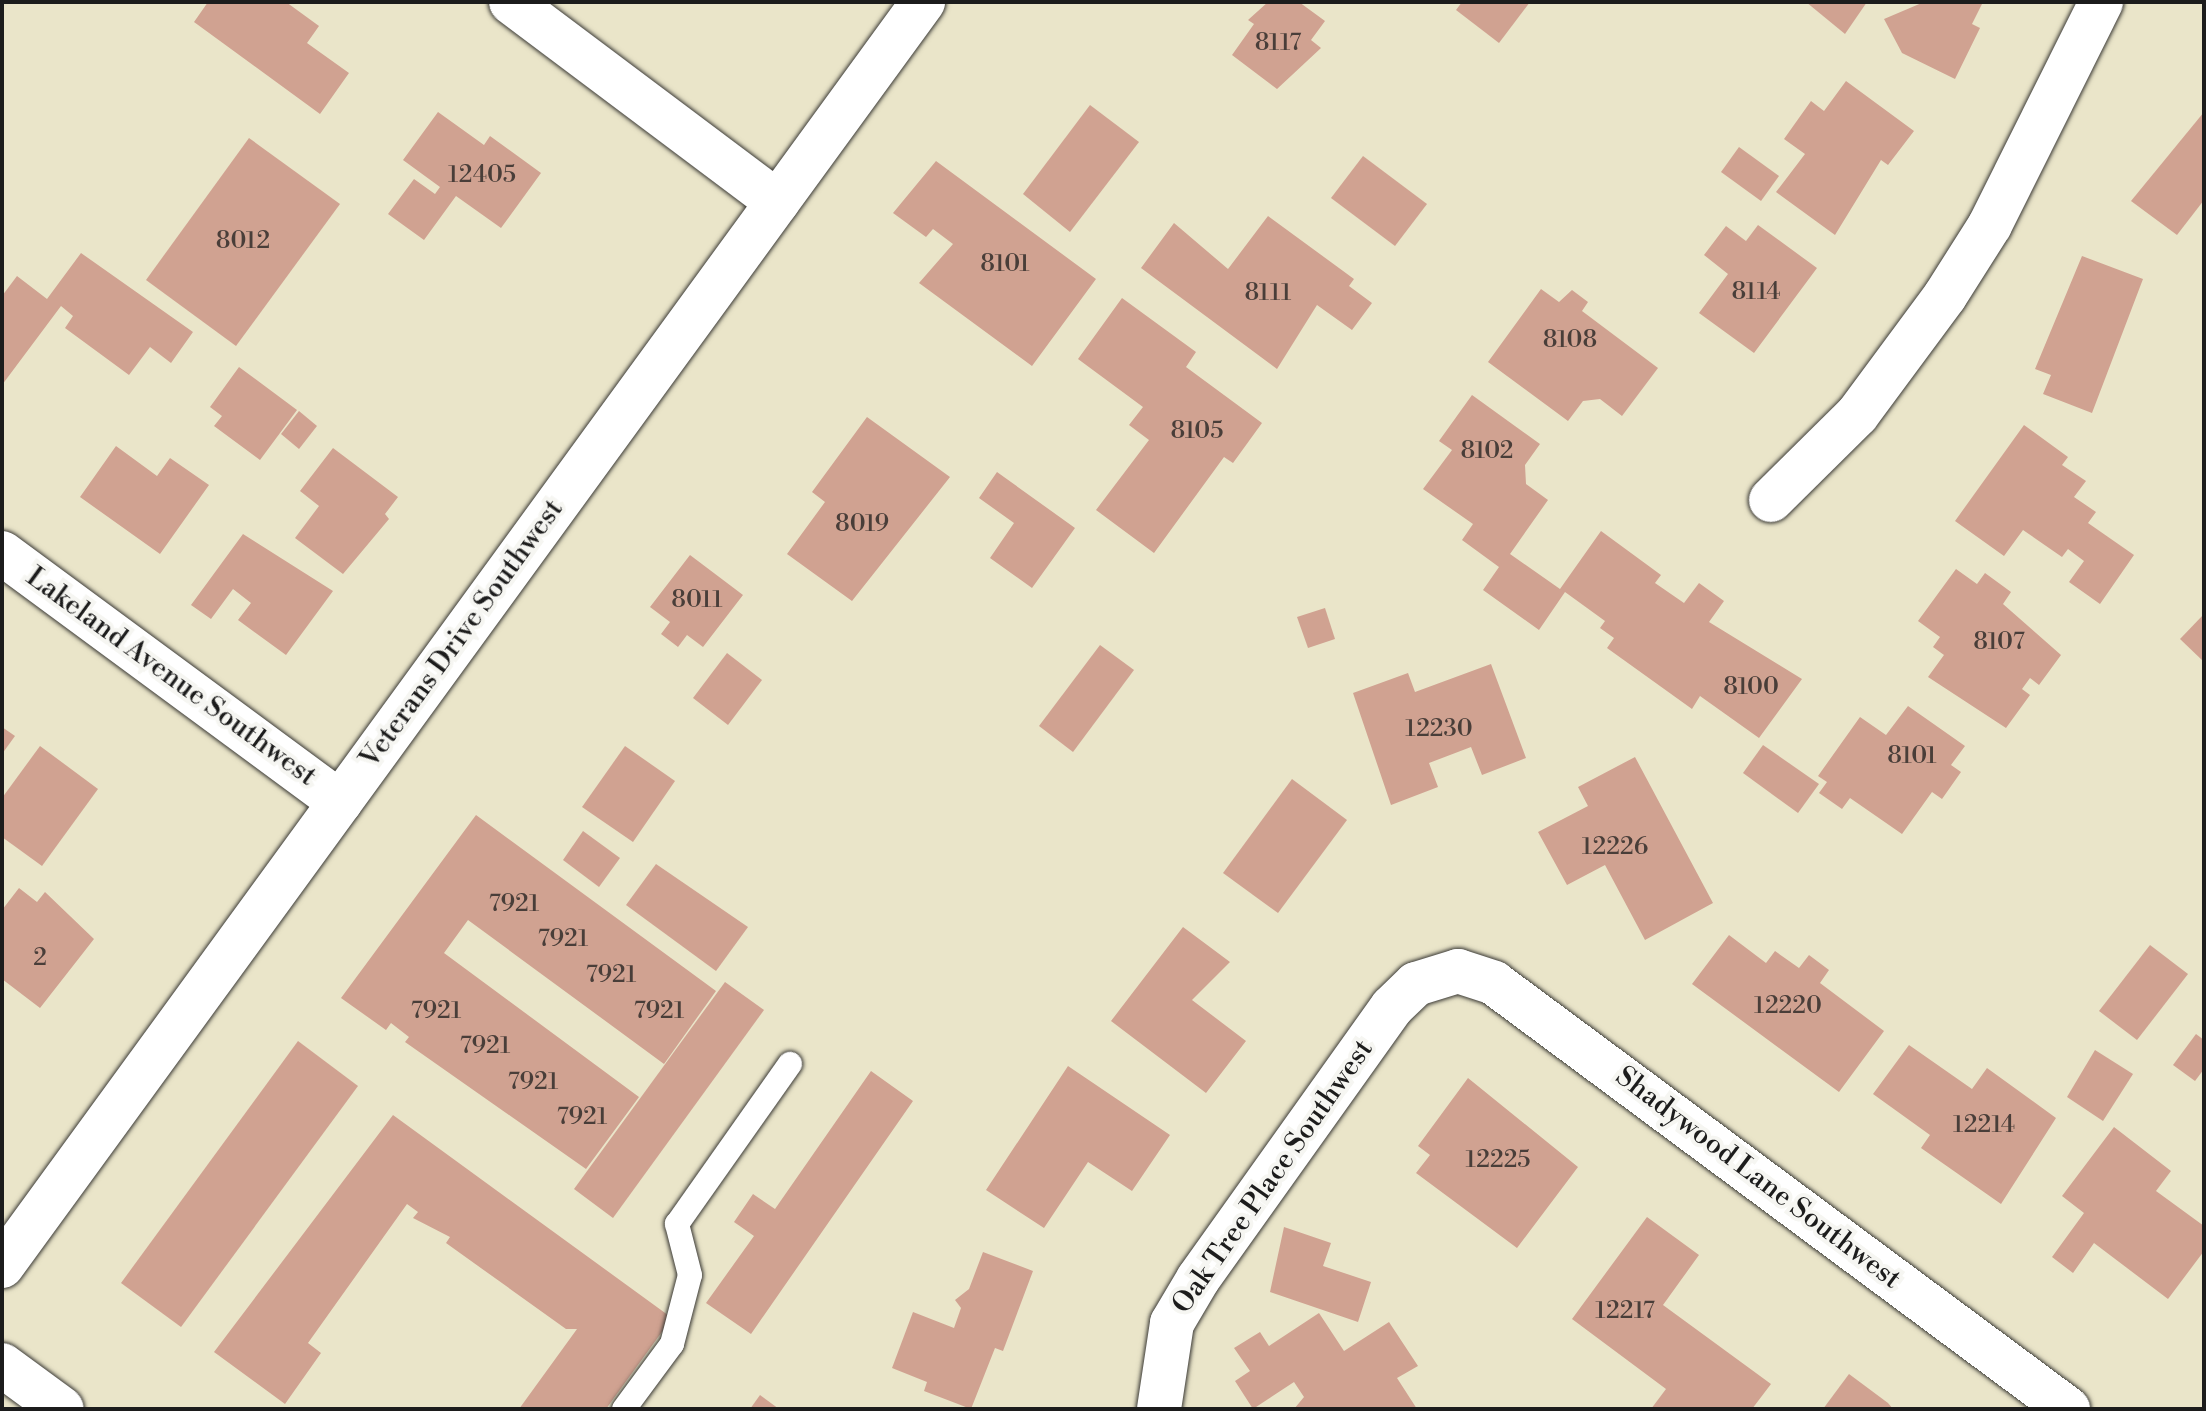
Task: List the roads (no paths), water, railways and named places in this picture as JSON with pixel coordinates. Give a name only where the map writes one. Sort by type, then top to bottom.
[{"type":"street","points":[[511,2],[777,202]]},
{"type":"street","name":"Veterans Drive Southwest","points":[[2,1266],[923,2]]},
{"type":"street","points":[[1771,500],[1857,415],[1945,296],[1990,225],[2101,2]]},
{"type":"street","name":"Lakeland Avenue Southwest","points":[[2,553],[340,802]]},
{"type":"street","name":"Oak Tree Place Southwest","points":[[1159,1409],[1172,1323],[1198,1279],[1392,1007],[1439,973]]},
{"type":"street","name":"Shadywood Lane Southwest","points":[[1439,973],[1476,973],[1494,983],[2068,1409]]},
{"type":"street","points":[[2,1365],[62,1409]]},
{"type":"lane","points":[[624,1409],[672,1344],[690,1275],[677,1224],[790,1064]]}]
